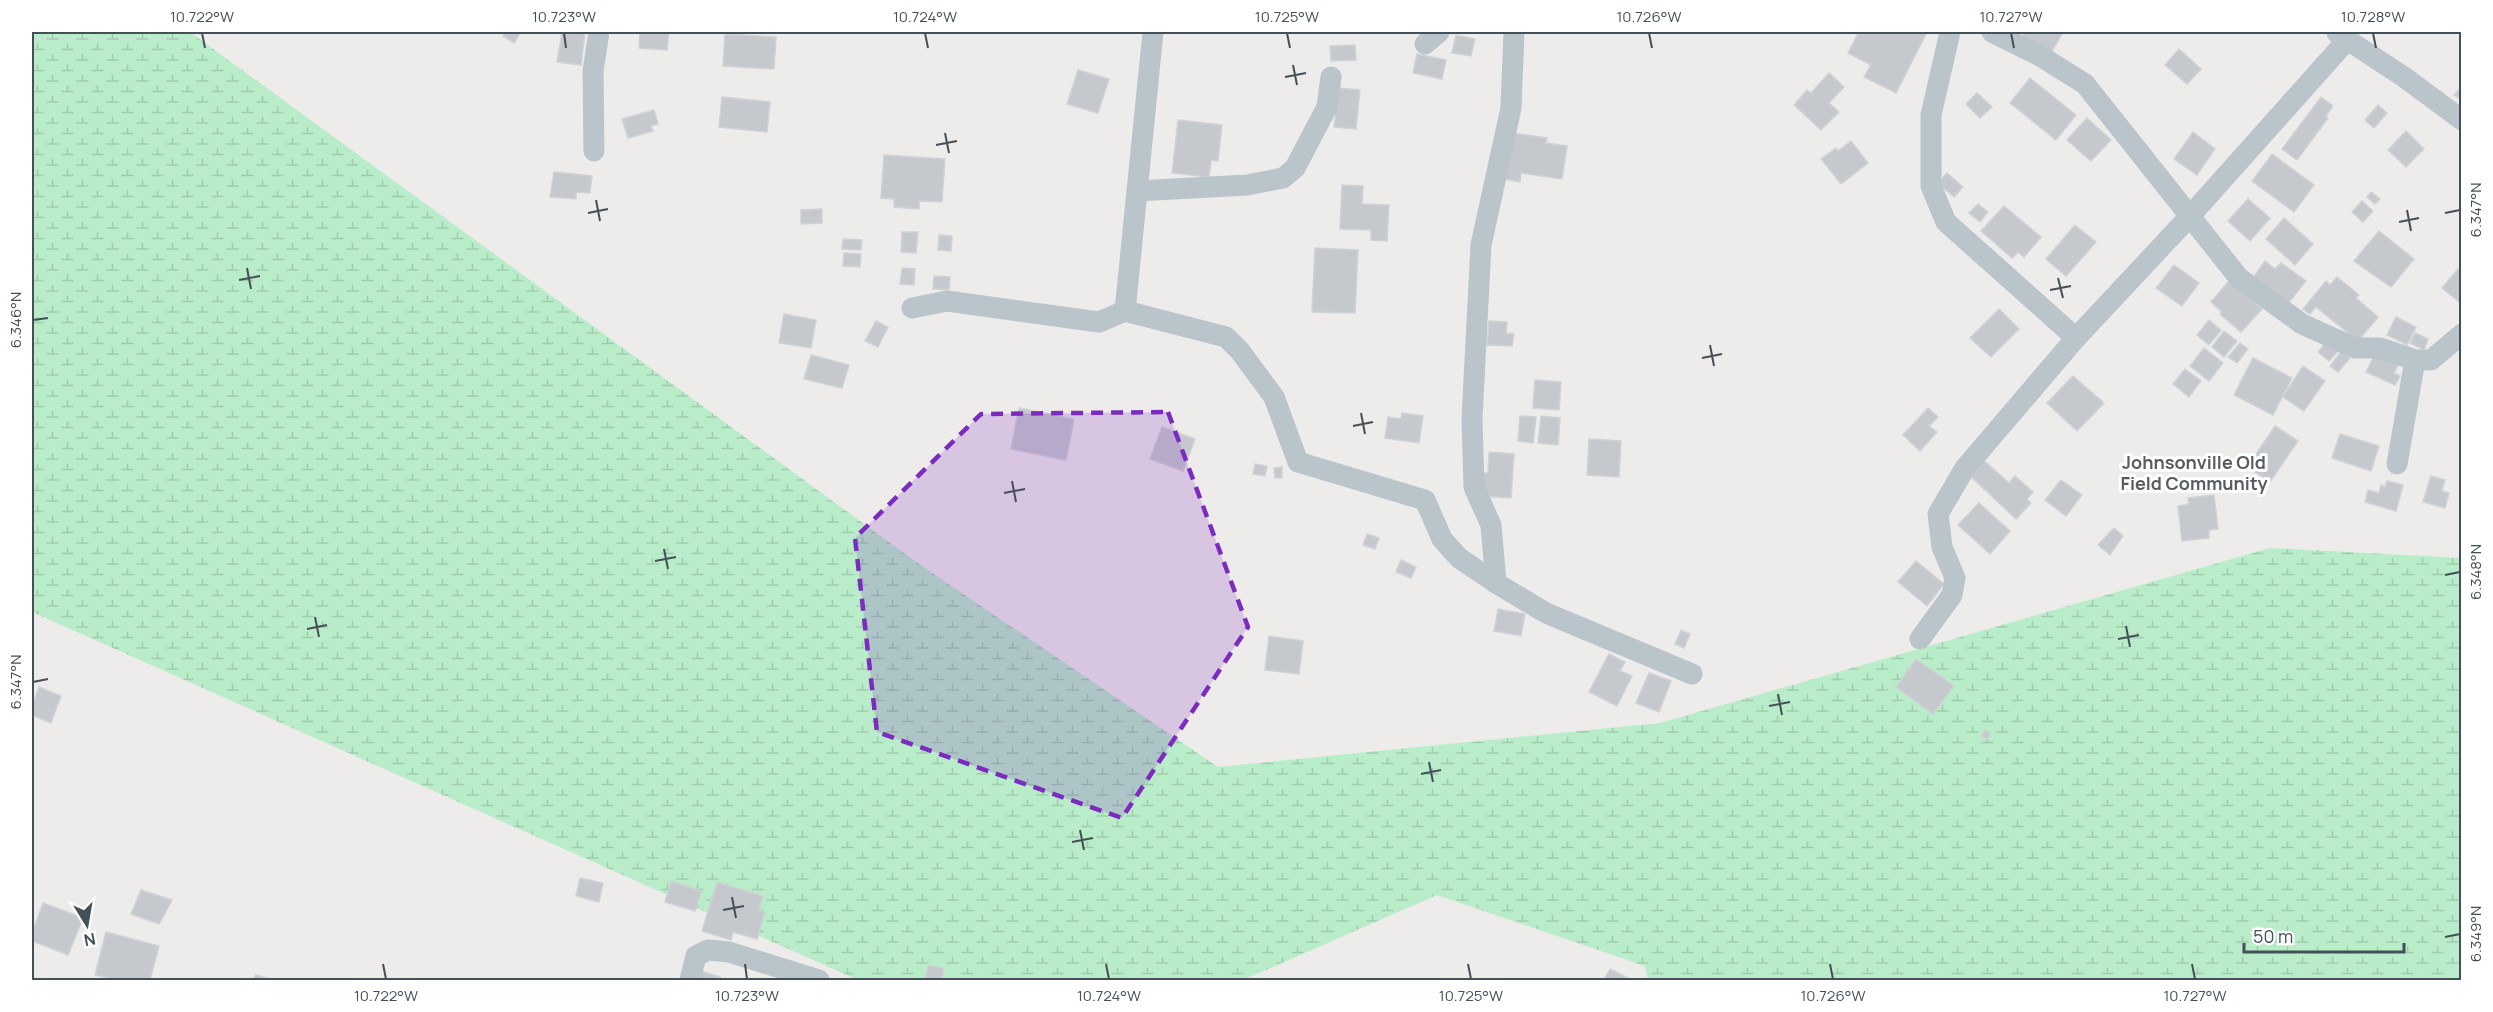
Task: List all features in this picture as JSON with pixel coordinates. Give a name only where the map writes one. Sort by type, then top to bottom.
[{"type":"street","points":[[594,151],[593,71],[599,32]]},
{"type":"street","points":[[1125,311],[1153,32]]},
{"type":"street","points":[[1496,583],[1491,525],[1474,487],[1472,418],[1481,245],[1511,108],[1514,32]]},
{"type":"street","points":[[1950,32],[1930,115],[1931,186],[1934,195],[1946,222],[2076,338]]},
{"type":"street","points":[[1992,32],[2042,57],[2085,84],[2239,278],[2302,324],[2355,348],[2380,348],[2415,360],[2431,360],[2462,334]]},
{"type":"street","points":[[1920,639],[1952,595],[1955,578],[1942,547],[1938,514],[1965,468],[2076,338],[2190,216],[2341,35],[2404,77],[2462,120]]},
{"type":"street","points":[[1137,191],[1247,185],[1283,178],[1295,168],[1327,107],[1331,77]]},
{"type":"street","points":[[912,308],[947,301],[1098,322],[1125,311],[1226,337],[1240,351],[1274,397],[1298,462],[1425,500],[1442,539],[1459,558],[1496,583],[1546,613],[1692,674]]},
{"type":"street","points":[[2397,464],[2415,360]]},
{"type":"street","points":[[690,981],[696,956],[708,950],[729,952],[819,981]]},
{"type":"highlighted area","points":[[1168,412],[1248,627],[1122,818],[877,732],[855,538],[981,414]]},
{"type":"green space","points":[[32,32],[190,32],[919,564],[1218,767],[1660,723],[2270,548],[2461,558],[2461,980],[1648,980],[1645,966],[1437,895],[1243,980],[858,980],[32,612]]},
{"type":"building","points":[[506,32],[521,32],[514,43],[503,36]]},
{"type":"building","points":[[562,32],[585,32],[581,65],[557,62]]},
{"type":"building","points":[[640,32],[669,32],[667,50],[639,48]]},
{"type":"building","points":[[1859,32],[1927,32],[1896,93],[1864,77],[1871,65],[1848,53]]},
{"type":"building","points":[[2025,32],[2063,32],[2051,53],[2022,37]]},
{"type":"building","points":[[725,34],[776,37],[774,69],[723,66]]},
{"type":"building","points":[[1456,35],[1475,39],[1471,56],[1452,53]]},
{"type":"building","points":[[1355,45],[1356,60],[1331,61],[1330,46]]},
{"type":"building","points":[[2179,49],[2201,69],[2187,84],[2165,65]]},
{"type":"building","points":[[1417,54],[1446,60],[1442,79],[1413,73]]},
{"type":"building","points":[[1078,70],[1109,79],[1098,113],[1067,104]]},
{"type":"building","points":[[1829,73],[1844,87],[1829,103],[1839,112],[1821,130],[1794,105],[1807,90],[1811,93]]},
{"type":"building","points":[[2030,78],[2076,115],[2056,140],[2010,103]]},
{"type":"building","points":[[2462,86],[2462,100],[2454,95]]},
{"type":"building","points":[[1339,88],[1360,90],[1356,129],[1334,127]]},
{"type":"building","points":[[1977,93],[1992,107],[1980,118],[1966,104]]},
{"type":"building","points":[[722,97],[770,102],[767,132],[719,127]]},
{"type":"building","points":[[2321,97],[2333,106],[2326,116],[2328,118],[2297,160],[2282,149]]},
{"type":"building","points":[[2378,105],[2387,113],[2374,128],[2365,120]]},
{"type":"building","points":[[654,110],[658,124],[651,126],[653,131],[628,138],[622,119]]},
{"type":"building","points":[[2087,118],[2111,140],[2091,161],[2067,140]]},
{"type":"building","points":[[1178,120],[1222,125],[1218,161],[1211,160],[1209,177],[1172,173]]},
{"type":"building","points":[[2406,131],[2424,149],[2406,167],[2388,150]]},
{"type":"building","points":[[2193,132],[2215,149],[2197,175],[2174,159]]},
{"type":"building","points":[[1512,133],[1547,138],[1546,143],[1567,146],[1562,179],[1521,173],[1520,182],[1505,179]]},
{"type":"building","points":[[1851,141],[1868,163],[1841,184],[1821,159],[1836,148],[1838,151]]},
{"type":"building","points":[[2272,154],[2314,185],[2294,212],[2252,181]]},
{"type":"building","points":[[884,155],[945,159],[942,202],[919,201],[919,209],[894,207],[894,199],[881,198]]},
{"type":"building","points":[[554,172],[592,176],[590,193],[576,192],[576,199],[550,197]]},
{"type":"building","points":[[1947,173],[1963,187],[1954,197],[1938,183]]},
{"type":"building","points":[[1342,185],[1363,186],[1362,204],[1389,205],[1387,241],[1371,240],[1371,230],[1340,229]]},
{"type":"building","points":[[2371,192],[2380,199],[2375,204],[2367,197]]},
{"type":"building","points":[[2248,199],[2270,218],[2250,241],[2228,221]]},
{"type":"building","points":[[2362,201],[2373,211],[2363,222],[2352,212]]},
{"type":"building","points":[[1978,204],[1988,212],[1980,222],[1969,213]]},
{"type":"building","points":[[2004,206],[2041,237],[2024,257],[2018,252],[2012,258],[1981,231]]},
{"type":"building","points":[[822,209],[822,223],[801,224],[801,210]]},
{"type":"building","points":[[2284,218],[2313,244],[2295,265],[2266,239]]},
{"type":"building","points":[[2075,225],[2096,242],[2066,276],[2046,259]]},
{"type":"building","points":[[2379,231],[2414,259],[2391,287],[2354,261]]},
{"type":"building","points":[[902,232],[918,232],[916,253],[901,252]]},
{"type":"building","points":[[939,235],[952,236],[951,251],[938,250]]},
{"type":"building","points":[[843,239],[862,240],[861,250],[842,249]]},
{"type":"building","points":[[1315,248],[1358,250],[1355,313],[1312,312]]},
{"type":"building","points":[[844,253],[861,254],[860,267],[843,266]]},
{"type":"building","points":[[2265,261],[2275,269],[2281,263],[2306,281],[2287,305],[2252,279]]},
{"type":"building","points":[[2174,265],[2199,283],[2182,306],[2156,288]]},
{"type":"building","points":[[902,268],[915,269],[914,285],[900,284]]},
{"type":"building","points":[[2458,269],[2462,272],[2462,304],[2442,288]]},
{"type":"building","points":[[934,276],[950,277],[949,290],[933,289]]},
{"type":"building","points":[[2337,277],[2359,295],[2356,298],[2378,317],[2358,341],[2316,307],[2310,314],[2303,309],[2326,281],[2330,285]]},
{"type":"building","points":[[2229,281],[2262,309],[2241,332],[2220,314],[2222,312],[2211,302]]},
{"type":"building","points":[[1999,309],[2019,329],[1991,357],[1970,338]]},
{"type":"building","points":[[784,314],[816,320],[811,348],[779,343]]},
{"type":"building","points":[[2396,317],[2416,327],[2407,345],[2387,335]]},
{"type":"building","points":[[2209,320],[2221,330],[2209,345],[2197,335]]},
{"type":"building","points":[[876,321],[888,327],[878,347],[865,341]]},
{"type":"building","points":[[1489,321],[1507,322],[1506,333],[1514,334],[1512,346],[1487,345]]},
{"type":"building","points":[[2224,331],[2237,341],[2224,357],[2212,347]]},
{"type":"building","points":[[2415,333],[2428,339],[2424,350],[2410,343]]},
{"type":"building","points":[[2327,341],[2339,350],[2329,361],[2318,352]]},
{"type":"building","points":[[2240,343],[2248,349],[2237,363],[2228,357]]},
{"type":"building","points":[[2204,348],[2223,363],[2209,381],[2190,366]]},
{"type":"building","points":[[2341,352],[2350,358],[2338,372],[2330,366]]},
{"type":"building","points":[[2375,354],[2398,365],[2394,373],[2400,376],[2395,385],[2366,372]]},
{"type":"building","points":[[811,355],[849,365],[842,388],[804,379]]},
{"type":"building","points":[[2253,358],[2292,378],[2273,415],[2234,395]]},
{"type":"building","points":[[2303,366],[2325,381],[2304,411],[2283,397]]},
{"type":"building","points":[[2185,369],[2201,381],[2189,397],[2173,384]]},
{"type":"building","points":[[2073,376],[2104,403],[2077,431],[2047,403]]},
{"type":"building","points":[[1535,380],[1561,382],[1559,410],[1533,408]]},
{"type":"building","points":[[1019,408],[1074,419],[1066,460],[1011,449]]},
{"type":"building","points":[[1928,408],[1938,417],[1929,426],[1937,432],[1920,451],[1903,435]]},
{"type":"building","points":[[1402,413],[1423,416],[1419,443],[1385,438],[1388,417],[1401,419]]},
{"type":"building","points":[[1520,416],[1536,417],[1533,443],[1518,441]]},
{"type":"building","points":[[1541,416],[1560,418],[1558,445],[1538,443]]},
{"type":"building","points":[[2275,426],[2298,441],[2270,482],[2247,467]]},
{"type":"building","points":[[1162,427],[1195,439],[1183,471],[1150,459]]},
{"type":"building","points":[[2340,434],[2379,446],[2371,471],[2332,458]]},
{"type":"building","points":[[1589,439],[1621,441],[1619,477],[1587,475]]},
{"type":"building","points":[[1489,452],[1514,454],[1511,498],[1480,496],[1482,473],[1488,473]]},
{"type":"building","points":[[1981,458],[2009,483],[2015,476],[2033,492],[2027,499],[2031,503],[2016,519],[1967,473]]},
{"type":"building","points":[[1255,464],[1267,466],[1265,476],[1253,474]]},
{"type":"building","points":[[1282,467],[1282,478],[1275,478],[1274,468]]},
{"type":"building","points":[[2431,476],[2445,480],[2442,491],[2449,493],[2445,508],[2423,502]]},
{"type":"building","points":[[2061,480],[2082,495],[2066,516],[2045,500]]},
{"type":"building","points":[[2387,481],[2403,485],[2396,511],[2365,502],[2368,490],[2379,493],[2381,485],[2385,487]]},
{"type":"building","points":[[2214,495],[2218,529],[2209,530],[2209,538],[2182,541],[2178,506],[2189,504],[2188,498]]},
{"type":"building","points":[[1979,503],[2010,531],[1990,554],[1958,525]]},
{"type":"building","points":[[2114,528],[2123,536],[2110,555],[2098,545]]},
{"type":"building","points":[[1367,534],[1379,538],[1375,549],[1363,545]]},
{"type":"building","points":[[1401,560],[1416,567],[1411,578],[1396,572]]},
{"type":"building","points":[[1916,561],[1944,584],[1927,606],[1898,582]]},
{"type":"building","points":[[1498,609],[1525,614],[1521,636],[1494,631]]},
{"type":"building","points":[[1681,630],[1690,634],[1684,648],[1675,644]]},
{"type":"building","points":[[1269,636],[1303,641],[1299,674],[1265,670]]},
{"type":"building","points":[[1609,654],[1625,662],[1620,671],[1632,676],[1617,706],[1589,692]]},
{"type":"building","points":[[1916,659],[1954,686],[1933,714],[1896,687]]},
{"type":"building","points":[[1649,673],[1671,681],[1659,712],[1636,703]]},
{"type":"building","points":[[39,687],[61,696],[51,723],[32,715],[32,707]]},
{"type":"building","points":[[1985,730],[1990,733],[1987,739],[1981,736]]},
{"type":"building","points":[[580,878],[603,883],[599,902],[576,896]]},
{"type":"building","points":[[671,881],[702,891],[695,911],[665,902]]},
{"type":"building","points":[[717,882],[763,896],[759,910],[765,912],[757,939],[733,932],[731,940],[702,931]]},
{"type":"building","points":[[141,890],[172,900],[159,924],[131,914]]},
{"type":"building","points":[[43,903],[83,918],[68,955],[32,941],[32,933]]},
{"type":"building","points":[[106,932],[159,946],[150,980],[116,980],[95,975]]},
{"type":"building","points":[[928,965],[944,968],[941,980],[925,980]]},
{"type":"building","points":[[1610,969],[1632,980],[1604,980]]},
{"type":"building","points":[[697,970],[720,977],[719,980],[694,980]]},
{"type":"building","points":[[256,975],[274,980],[253,980]]},
{"type":"district","name":"Johnsonville Old Field Community","points":[[2194,472]]}]
